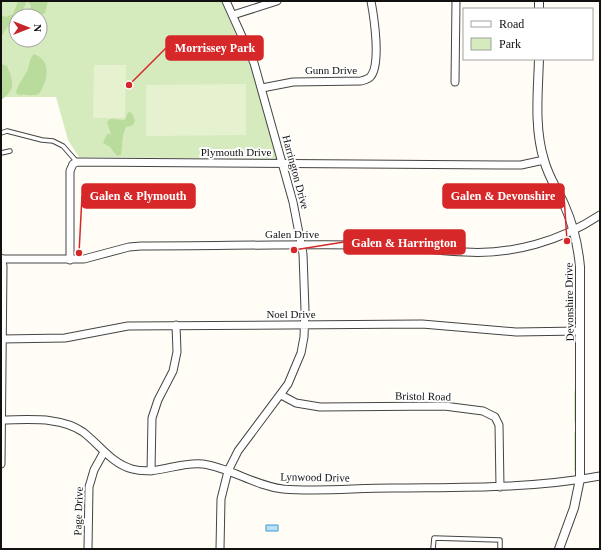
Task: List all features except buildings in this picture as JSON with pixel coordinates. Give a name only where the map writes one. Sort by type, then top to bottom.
[{"type":"street","name":"Harrington Drive","points":[[220,549],[221,499],[228,471],[238,451],[281,396],[296,368],[301,352],[305,325],[302,245],[262,88],[252,57],[226,1]]},
{"type":"street","points":[[232,15],[277,1]]},
{"type":"street","name":"Gunn Drive","points":[[262,88],[293,82],[361,81],[369,78],[374,70],[375,59],[374,15],[371,1]]},
{"type":"street","points":[[455,82],[456,1]]},
{"type":"street","name":"Devonshire Drive","points":[[539,60],[539,136],[544,160],[574,230],[579,257],[580,479],[574,508],[559,549]]},
{"type":"street","name":"Plymouth Drive","points":[[77,162],[521,165],[544,160]]},
{"type":"street","points":[[70,260],[70,171],[73,164],[77,162]]},
{"type":"street","name":"Galen Drive","points":[[1,259],[70,260],[95,257],[129,247],[141,246],[393,245],[447,251],[488,252],[535,244],[574,230],[600,215]]},
{"type":"street","points":[[1,259],[1,464]]},
{"type":"street","name":"Noel Drive","points":[[2,339],[65,338],[115,327],[176,326],[422,324],[516,332],[580,331]]},
{"type":"street","points":[[151,471],[152,418],[158,400],[173,371],[177,352],[176,326]]},
{"type":"street","name":"Bristol Road","points":[[281,396],[296,404],[313,407],[444,406],[488,412],[495,417],[499,425],[500,487]]},
{"type":"street","name":"Lynwood Drive","points":[[1,420],[45,420],[64,423],[82,431],[104,452],[122,465],[132,469],[151,471],[200,464],[228,471],[282,489],[531,486],[600,476]]},
{"type":"street","name":"Page Drive","points":[[88,549],[89,487],[94,470],[104,452]]},
{"type":"lane","points":[[1,133],[7,131],[42,140],[53,141],[63,146],[77,162]]},
{"type":"lane","points":[[1,153],[10,151]]},
{"type":"lane","points":[[433,549],[434,538],[500,540],[500,549]]},
{"type":"green space","points":[[1,1],[223,1],[254,73],[278,159],[79,157],[68,140],[56,97],[1,97]]},
{"type":"green space","points":[[18,1],[27,1],[24,8],[15,8]]},
{"type":"green space","points":[[28,1],[48,1],[46,8],[30,8],[31,6]]},
{"type":"green space","points":[[1,13],[6,17],[8,16],[8,26],[1,37]]},
{"type":"green space","points":[[34,54],[44,61],[46,66],[47,71],[45,83],[39,94],[19,95],[16,93],[17,89],[28,69],[30,59]]},
{"type":"green space","points":[[1,64],[7,66],[12,80],[12,88],[10,92],[1,100]]},
{"type":"green space","points":[[94,65],[126,65],[125,118],[93,118]]},
{"type":"green space","points":[[246,84],[246,135],[146,136],[146,85]]},
{"type":"green space","points":[[128,112],[132,113],[135,121],[133,125],[126,127],[123,135],[121,155],[117,156],[110,147],[103,143],[107,134],[111,134],[107,122],[110,119],[125,120]]},
{"type":"green space","points":[[574,391],[576,392],[577,421],[574,422]]},
{"type":"green space","points":[[574,432],[578,432],[577,471],[574,471]]},
{"type":"water","points":[[266,525],[278,525],[278,531],[266,531]]},
{"type":"place","name":"Morrissey Park","points":[[129,85]]},
{"type":"place","name":"Galen & Devonshire","points":[[567,241]]},
{"type":"place","name":"Galen & Harrington","points":[[294,250]]},
{"type":"place","name":"Galen & Plymouth","points":[[79,253]]}]
